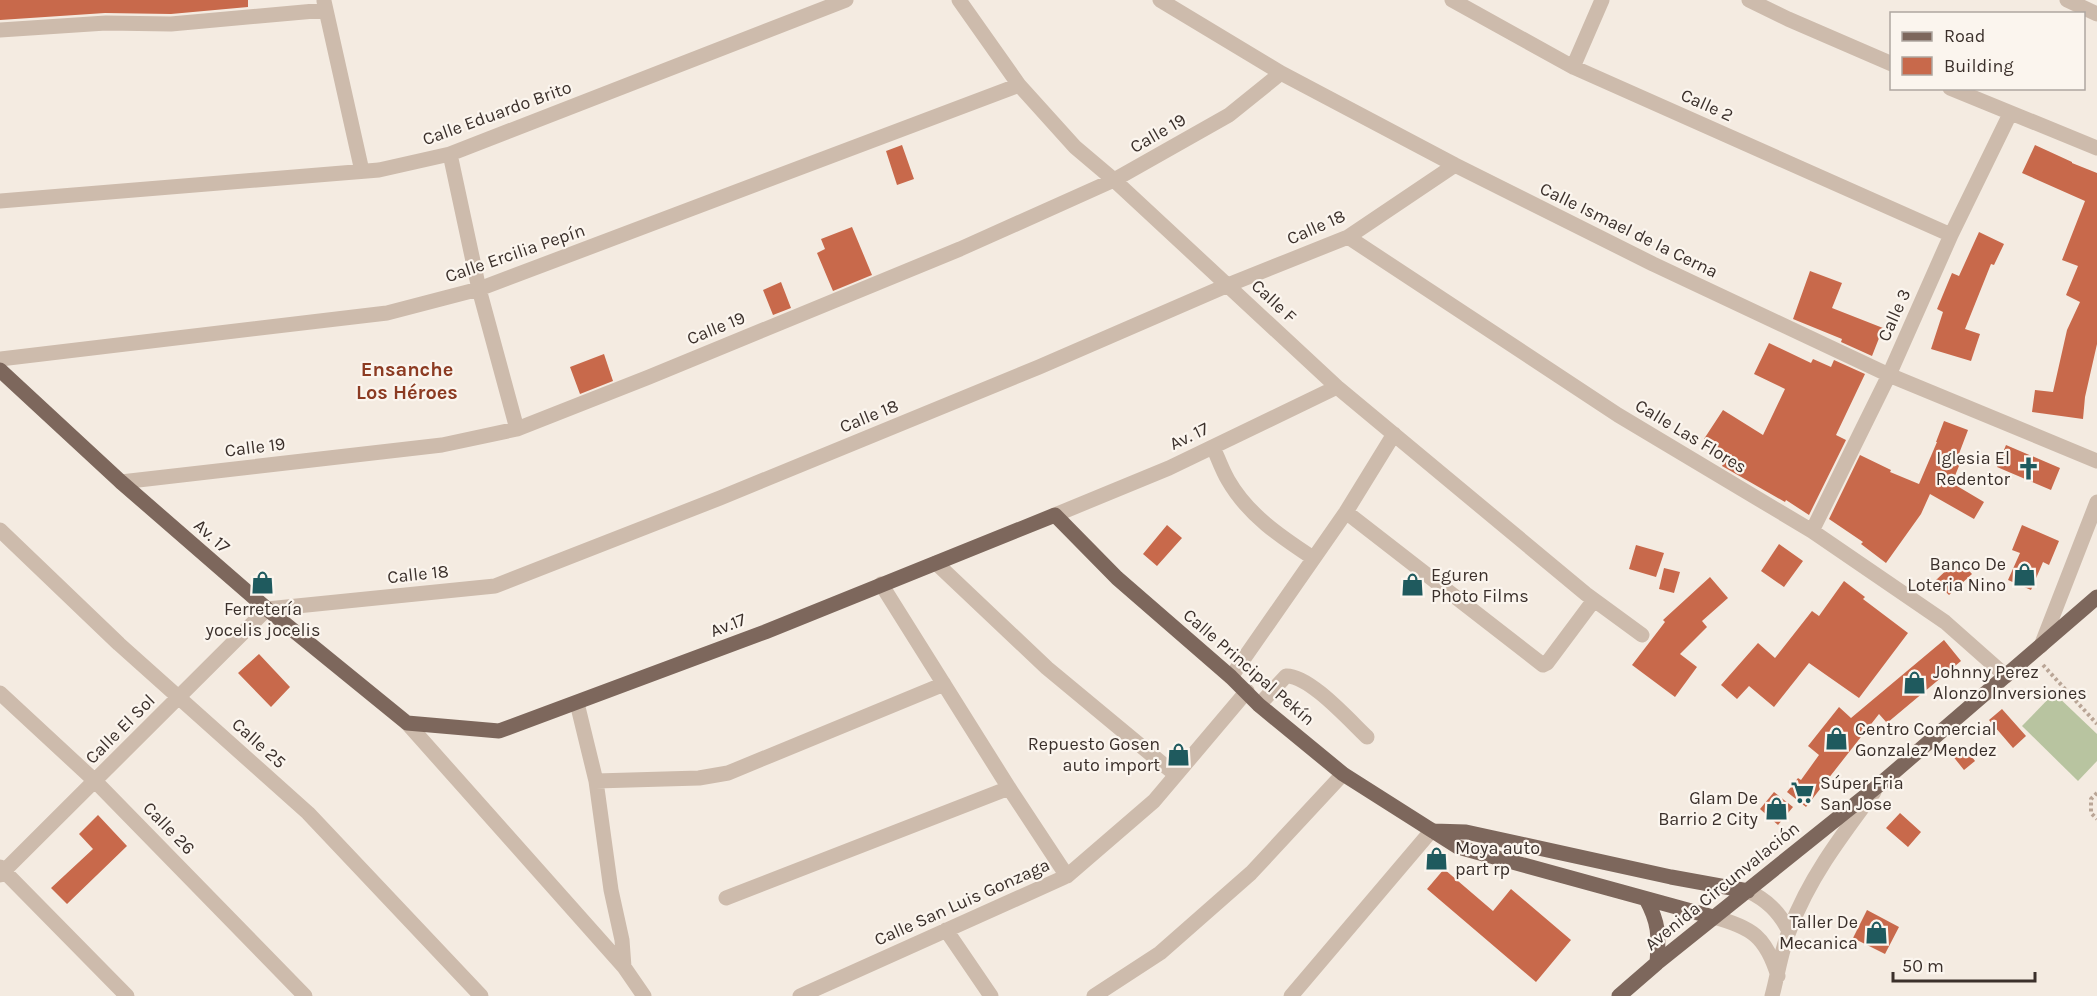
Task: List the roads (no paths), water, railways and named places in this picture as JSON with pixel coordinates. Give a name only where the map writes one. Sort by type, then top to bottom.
[{"type":"main road","name":"Av. 17","points":[[0,370],[121,482],[267,609],[407,723]]},
{"type":"main road","name":"Av.17","points":[[407,723],[499,731],[765,632],[1055,515]]},
{"type":"main road","name":"Calle Principal Pekín","points":[[1055,515],[1117,578],[1231,677],[1259,705],[1343,774],[1458,847],[1713,917]]},
{"type":"main road","name":"Avenida Circunvalación","points":[[1619,996],[1713,917],[1879,785],[2097,597]]},
{"type":"main road","points":[[1432,831],[1466,832],[1671,877],[1748,891]]},
{"type":"main road","points":[[1646,899],[1656,918],[1659,942],[1657,963]]},
{"type":"street","name":"Calle Eduardo Brito","points":[[0,201],[379,170],[450,154],[846,0]]},
{"type":"street","name":"Calle F","points":[[959,0],[1019,85],[1075,147],[1114,180],[1337,387],[1594,600],[1642,634]]},
{"type":"street","name":"Calle Ismael de la Cerna","points":[[1160,0],[1281,73],[1455,165],[1653,264],[1889,375],[2097,461]]},
{"type":"street","name":"Calle 2","points":[[1452,0],[1573,67],[1951,235]]},
{"type":"street","points":[[1573,67],[1602,0]]},
{"type":"street","points":[[1749,0],[1776,6],[1890,63]]},
{"type":"street","points":[[2067,0],[2097,14]]},
{"type":"street","points":[[0,30],[106,23],[171,24],[325,5],[362,171]]},
{"type":"street","name":"Calle 19","points":[[121,482],[442,445],[517,429],[960,249],[1114,180],[1229,115],[1281,73]]},
{"type":"street","name":"Calle Ercilia Pepín","points":[[0,359],[387,313],[479,289],[1019,85]]},
{"type":"street","points":[[1955,90],[2097,148]]},
{"type":"street","name":"Calle 3","points":[[1812,531],[1889,375],[1951,235],[2010,114]]},
{"type":"street","points":[[450,154],[479,289],[517,429]]},
{"type":"street","name":"Calle 18","points":[[267,609],[495,586],[742,489],[1348,237],[1455,165]]},
{"type":"street","name":"Calle Las Flores","points":[[1348,237],[1618,415],[1812,531],[1946,622],[2006,676]]},
{"type":"street","name":"Av. 17","points":[[1055,515],[1169,468],[1337,387]]},
{"type":"street","points":[[1231,677],[1346,512],[1394,434]]},
{"type":"street","points":[[1213,447],[1228,480],[1242,500],[1268,526],[1313,558]]},
{"type":"street","points":[[2037,650],[2097,502]]},
{"type":"street","points":[[1346,512],[1543,665],[1547,663],[1594,600]]},
{"type":"street","name":"Calle 25","points":[[0,530],[119,644],[308,813],[481,996]]},
{"type":"street","points":[[936,563],[1047,668],[1176,775]]},
{"type":"street","points":[[881,584],[1067,876]]},
{"type":"street","name":"Calle El Sol","points":[[1,871],[95,781],[267,609]]},
{"type":"street","points":[[1259,705],[1286,676],[1294,676],[1307,681],[1367,737]]},
{"type":"street","points":[[596,781],[699,778],[728,773],[944,684]]},
{"type":"street","name":"Calle San Luis Gonzaga","points":[[800,996],[1067,876],[1154,801],[1247,692]]},
{"type":"street","name":"Calle 26","points":[[0,693],[95,781],[305,996]]},
{"type":"street","points":[[577,703],[596,781],[611,890],[622,940],[624,967]]},
{"type":"street","points":[[407,723],[624,967],[644,996]]},
{"type":"street","points":[[1094,996],[1160,953],[1251,873],[1343,774]]},
{"type":"street","points":[[1772,996],[1789,931],[1807,891],[1838,839],[1879,785]]},
{"type":"street","points":[[726,898],[1009,788]]},
{"type":"street","points":[[1291,996],[1432,831]]},
{"type":"street","points":[[1,871],[127,996]]},
{"type":"street","points":[[1748,891],[1770,904],[1780,915],[1789,931]]},
{"type":"street","points":[[1713,917],[1738,925],[1760,938],[1768,949],[1778,976]]},
{"type":"street","points":[[946,930],[991,996]]},
{"type":"place","name":"Iglesia El Redentor","points":[[2028,468]]},
{"type":"place","name":"Banco De Loteria Nino","points":[[2024,574]]},
{"type":"place","name":"Ferretería yocelis jocelis","points":[[263,583]]},
{"type":"place","name":"Eguren Photo Films","points":[[1413,585]]},
{"type":"place","name":"Johnny Perez Alonzo Inversiones","points":[[1915,682]]},
{"type":"place","name":"Centro Comercial Gonzalez Mendez","points":[[1837,739]]},
{"type":"place","name":"Repuesto Gosen auto import","points":[[1178,754]]},
{"type":"place","name":"Súper Fria San Jose","points":[[1802,793]]},
{"type":"place","name":"Glam De Barrio 2 City","points":[[1776,808]]},
{"type":"place","name":"Moya auto part rp","points":[[1437,858]]},
{"type":"place","name":"Taller De Mecanica","points":[[1876,932]]},
{"type":"district","name":"Ensanche Los Héroes","points":[[407,380]]}]
